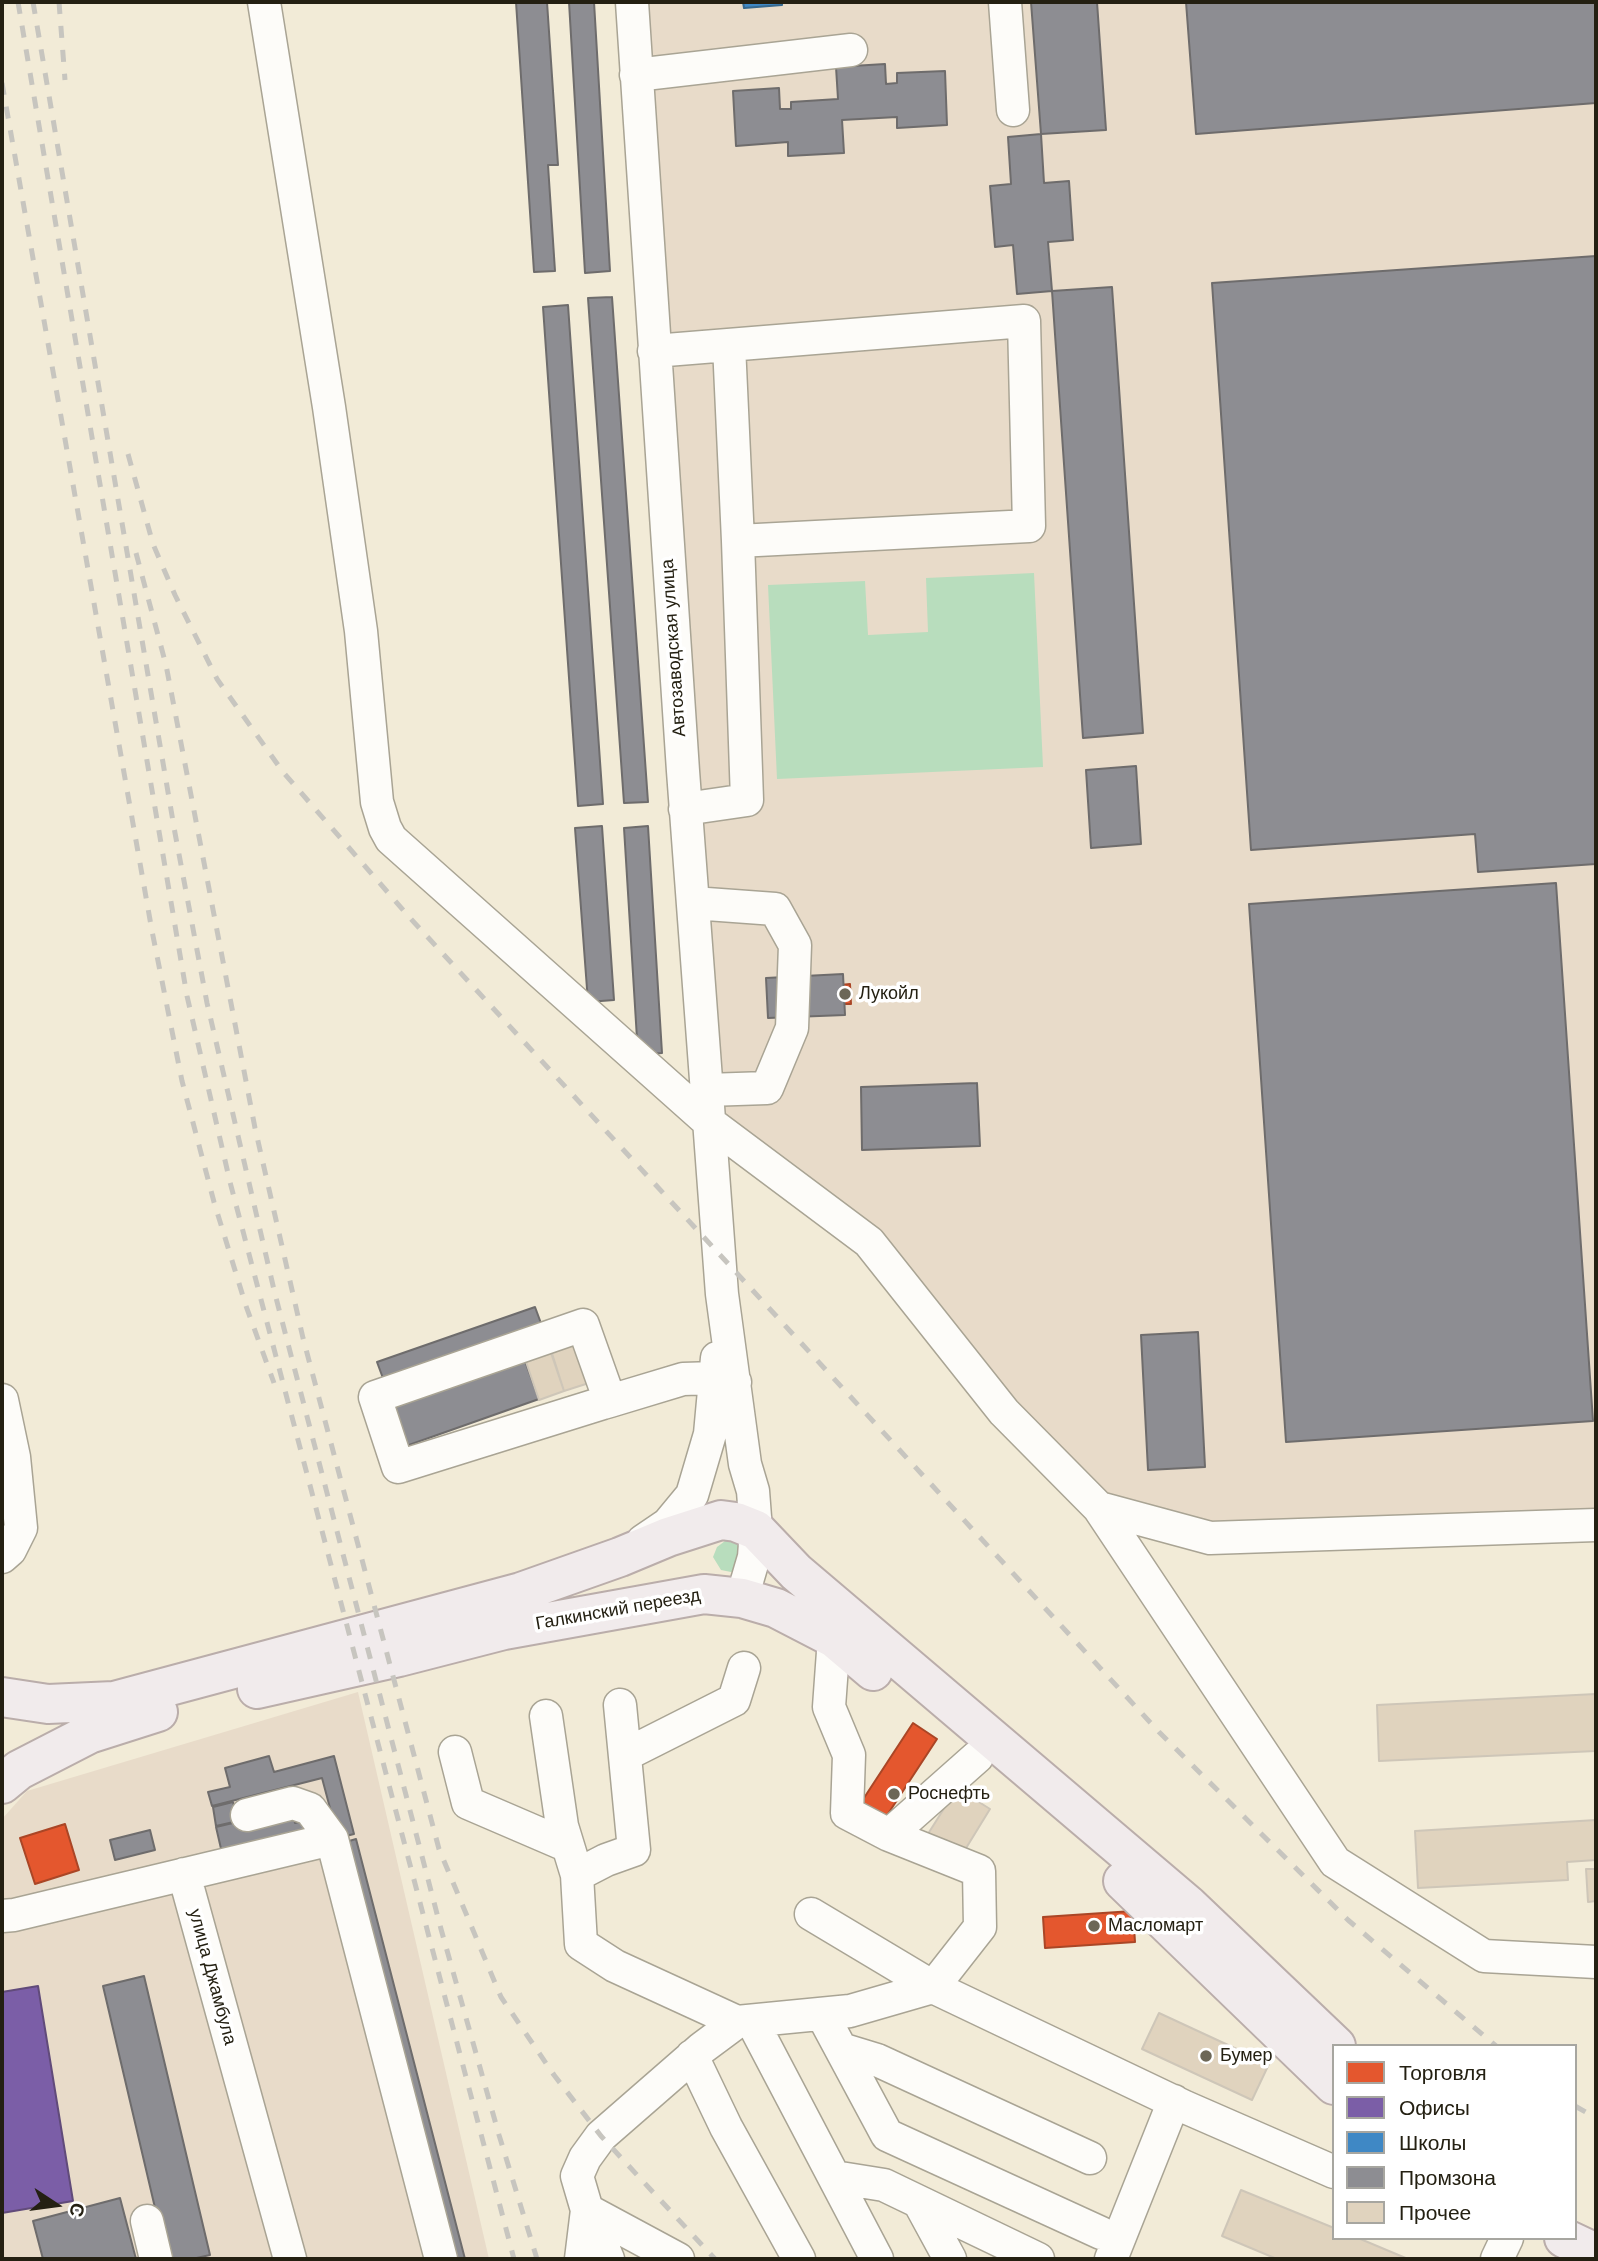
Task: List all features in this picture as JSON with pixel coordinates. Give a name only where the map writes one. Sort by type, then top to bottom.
[{"type":"main road","points":[[2,1697],[48,1704],[114,1701],[521,1592],[668,1537],[721,1520],[736,1521],[756,1531],[796,1572],[1188,1905],[1334,2044]]},
{"type":"main road","name":"Галкинский переезд","points":[[2,1784],[19,1770],[89,1734],[165,1709],[399,1657],[504,1630],[704,1594],[742,1598],[776,1608],[834,1638],[1125,1882],[1332,2083]]},
{"type":"street","points":[[264,2],[361,631],[377,802],[385,828],[399,847],[710,1123],[869,1242],[1003,1412],[1099,1508],[1335,1862],[1484,1956],[1596,1962]]},
{"type":"street","name":"Автозаводская улица","points":[[632,2],[685,809],[722,1294],[725,1380]]},
{"type":"street","points":[[1004,2],[1013,110]]},
{"type":"street","points":[[636,75],[851,50]]},
{"type":"street","points":[[654,351],[1024,321],[1030,526],[738,541]]},
{"type":"street","points":[[685,809],[747,800],[729,345]]},
{"type":"street","points":[[693,903],[775,909],[795,945],[792,1028],[767,1088],[707,1090]]},
{"type":"street","points":[[610,1401],[583,1325],[374,1397],[398,1467],[683,1379],[725,1380]]},
{"type":"street","points":[[725,1380],[753,1491],[796,1572]]},
{"type":"street","points":[[620,1557],[668,1524],[692,1495],[725,1380]]},
{"type":"street","points":[[2,1399],[14,1457],[21,1528],[10,1550],[2,1558]]},
{"type":"street","points":[[742,1598],[754,1557],[756,1531],[753,1491]]},
{"type":"street","points":[[1099,1508],[1210,1538],[1596,1525]]},
{"type":"street","points":[[608,2259],[587,2210],[578,2176],[585,2158],[601,2136],[692,2056],[745,2022],[850,2011],[933,1987],[980,1927],[979,1871],[888,1835],[847,1813],[849,1755],[830,1707],[834,1638]]},
{"type":"street","points":[[625,1755],[734,1700],[744,1668]]},
{"type":"street","points":[[577,1875],[606,1860],[635,1850],[620,1705]]},
{"type":"street","points":[[546,1716],[562,1826],[577,1875],[581,1944],[615,1966],[745,2022],[834,2177],[877,2259]]},
{"type":"street","points":[[455,1752],[468,1803],[568,1846]]},
{"type":"street","points":[[888,1835],[977,1757]]},
{"type":"street","points":[[247,1815],[293,1803],[310,1809],[332,1839],[441,2259]]},
{"type":"street","points":[[2,1916],[332,1839]]},
{"type":"street","name":"улица Джамбула","points":[[184,1874],[290,2259]]},
{"type":"street","points":[[811,1914],[933,1987],[1174,2101],[1332,2171]]},
{"type":"street","points":[[822,2014],[887,2135],[1106,2246],[1174,2101]]},
{"type":"street","points":[[841,2049],[877,2060],[1090,2158]]},
{"type":"street","points":[[692,2056],[726,2127],[799,2259]]},
{"type":"street","points":[[834,2177],[884,2185],[1038,2259]]},
{"type":"street","points":[[919,2202],[950,2259]]},
{"type":"street","points":[[581,2259],[587,2210]]},
{"type":"street","points":[[587,2210],[678,2259]]},
{"type":"street","points":[[147,2221],[156,2259]]},
{"type":"street","points":[[1497,2259],[1506,2240]]},
{"type":"shaded area","points":[[646,2],[1596,2],[1596,1516],[1208,1530],[1104,1503],[1002,1400],[873,1236],[716,1118]]},
{"type":"shaded area","points":[[358,1692],[489,2259],[2,2259],[2,1819],[27,1791]]},
{"type":"green space","points":[[1034,573],[1043,767],[777,779],[768,585],[865,581],[868,635],[928,632],[926,578]]},
{"type":"green space","points":[[725,1541],[735,1541],[743,1548],[736,1570],[731,1572],[721,1570],[713,1557],[717,1547]]},
{"type":"building: Торговля","name":"Лукойл","points":[[850,984],[851,1004],[840,1004],[840,985]]},
{"type":"building: Торговля","points":[[913,1723],[937,1739],[884,1820],[860,1804]]},
{"type":"building: Торговля","points":[[65,1824],[79,1870],[35,1884],[20,1838]]},
{"type":"building: Торговля","points":[[1133,1911],[1135,1942],[1045,1948],[1043,1917]]},
{"type":"building: Офисы","points":[[38,1986],[73,2201],[2,2213],[2,1992]]},
{"type":"building: Школы","points":[[743,2],[782,2],[782,5],[744,8]]},
{"type":"building: Промзона","points":[[516,2],[547,2],[558,165],[548,165],[555,271],[534,272]]},
{"type":"building: Промзона","points":[[569,2],[594,2],[610,271],[585,273]]},
{"type":"building: Промзона","points":[[1031,2],[1097,2],[1106,130],[1041,134]]},
{"type":"building: Промзона","points":[[1186,2],[1596,2],[1596,103],[1196,134]]},
{"type":"building: Промзона","points":[[885,64],[886,84],[897,83],[897,73],[945,71],[947,125],[897,128],[897,117],[842,120],[844,153],[788,156],[788,142],[736,146],[733,91],[779,88],[780,109],[791,109],[791,102],[838,99],[836,67]]},
{"type":"building: Промзона","points":[[1041,134],[1044,183],[1069,181],[1073,240],[1048,242],[1052,291],[1017,294],[1013,245],[995,247],[990,186],[1011,184],[1008,137]]},
{"type":"building: Промзона","points":[[1596,256],[1596,864],[1478,872],[1475,834],[1251,850],[1212,283]]},
{"type":"building: Промзона","points":[[1112,287],[1143,733],[1083,738],[1052,291]]},
{"type":"building: Промзона","points":[[612,297],[648,802],[624,803],[588,298]]},
{"type":"building: Промзона","points":[[568,305],[603,804],[578,806],[543,307]]},
{"type":"building: Промзона","points":[[1136,766],[1141,844],[1091,848],[1086,770]]},
{"type":"building: Промзона","points":[[602,826],[614,1000],[588,1002],[575,828]]},
{"type":"building: Промзона","points":[[648,826],[662,1053],[638,1055],[624,828]]},
{"type":"building: Промзона","points":[[1556,883],[1593,1421],[1286,1442],[1249,904]]},
{"type":"building: Промзона","points":[[843,974],[845,1015],[768,1018],[766,978]]},
{"type":"building: Промзона","points":[[977,1083],[980,1146],[862,1150],[861,1087]]},
{"type":"building: Промзона","points":[[535,1307],[542,1326],[384,1381],[377,1362]]},
{"type":"building: Промзона","points":[[1198,1332],[1205,1467],[1148,1470],[1141,1335]]},
{"type":"building: Промзона","points":[[525,1361],[539,1399],[406,1446],[393,1407]]},
{"type":"building: Промзона","points":[[269,1756],[274,1772],[334,1756],[354,1834],[338,1838],[322,1778],[212,1806],[208,1792],[230,1787],[225,1768]]},
{"type":"building: Промзона","points":[[233,1802],[238,1821],[216,1826],[213,1807]]},
{"type":"building: Промзона","points":[[292,1809],[295,1823],[307,1820],[310,1832],[222,1853],[216,1827]]},
{"type":"building: Промзона","points":[[150,1830],[155,1850],[115,1860],[110,1840]]},
{"type":"building: Промзона","points":[[356,1839],[465,2259],[447,2259],[339,1844]]},
{"type":"building: Промзона","points":[[144,1976],[210,2255],[192,2259],[167,2259],[103,1986]]},
{"type":"building: Промзона","points":[[120,2198],[136,2259],[43,2259],[33,2221]]},
{"type":"building: Прочее","points":[[573,1336],[589,1383],[564,1391],[549,1344]]},
{"type":"building: Прочее","points":[[548,1344],[564,1391],[539,1400],[523,1353]]},
{"type":"building: Прочее","points":[[1596,1694],[1596,1751],[1379,1761],[1377,1705]]},
{"type":"building: Прочее","points":[[957,1788],[990,1809],[960,1858],[926,1837]]},
{"type":"building: Прочее","points":[[1596,1820],[1596,1860],[1567,1862],[1568,1880],[1418,1888],[1415,1831]]},
{"type":"building: Прочее","points":[[1586,1869],[1596,1869],[1596,1901],[1588,1902]]},
{"type":"building: Прочее","name":"Бумер","points":[[1159,2013],[1269,2064],[1252,2100],[1142,2049]]},
{"type":"building: Прочее","points":[[1241,2190],[1332,2227],[1332,2240],[1363,2240],[1408,2259],[1277,2259],[1222,2236]]},
{"type":"railway","points":[[18,2],[187,996],[230,1182],[514,2259]]},
{"type":"railway","points":[[33,2],[175,833],[207,1003],[275,1294],[441,1929],[537,2259]]},
{"type":"railway","points":[[59,2],[65,80]]},
{"type":"railway","points":[[2,83],[152,931],[182,1081],[214,1202],[246,1306],[274,1383]]},
{"type":"railway","points":[[128,454],[153,544],[175,595],[217,679],[283,772],[411,919],[1159,1732],[1348,1920],[1494,2044]]},
{"type":"railway","points":[[136,553],[166,665],[255,1128],[303,1338],[439,1849],[501,1997],[554,2075],[601,2136],[715,2259]]},
{"type":"railway","points":[[1577,2107],[1596,2118]]},
{"type":"place","name":"Лукойл","points":[[845,994]]},
{"type":"place","name":"Роснефть","points":[[894,1794]]},
{"type":"place","name":"Масломарт","points":[[1094,1926]]},
{"type":"place","name":"Бумер","points":[[1206,2056]]}]
